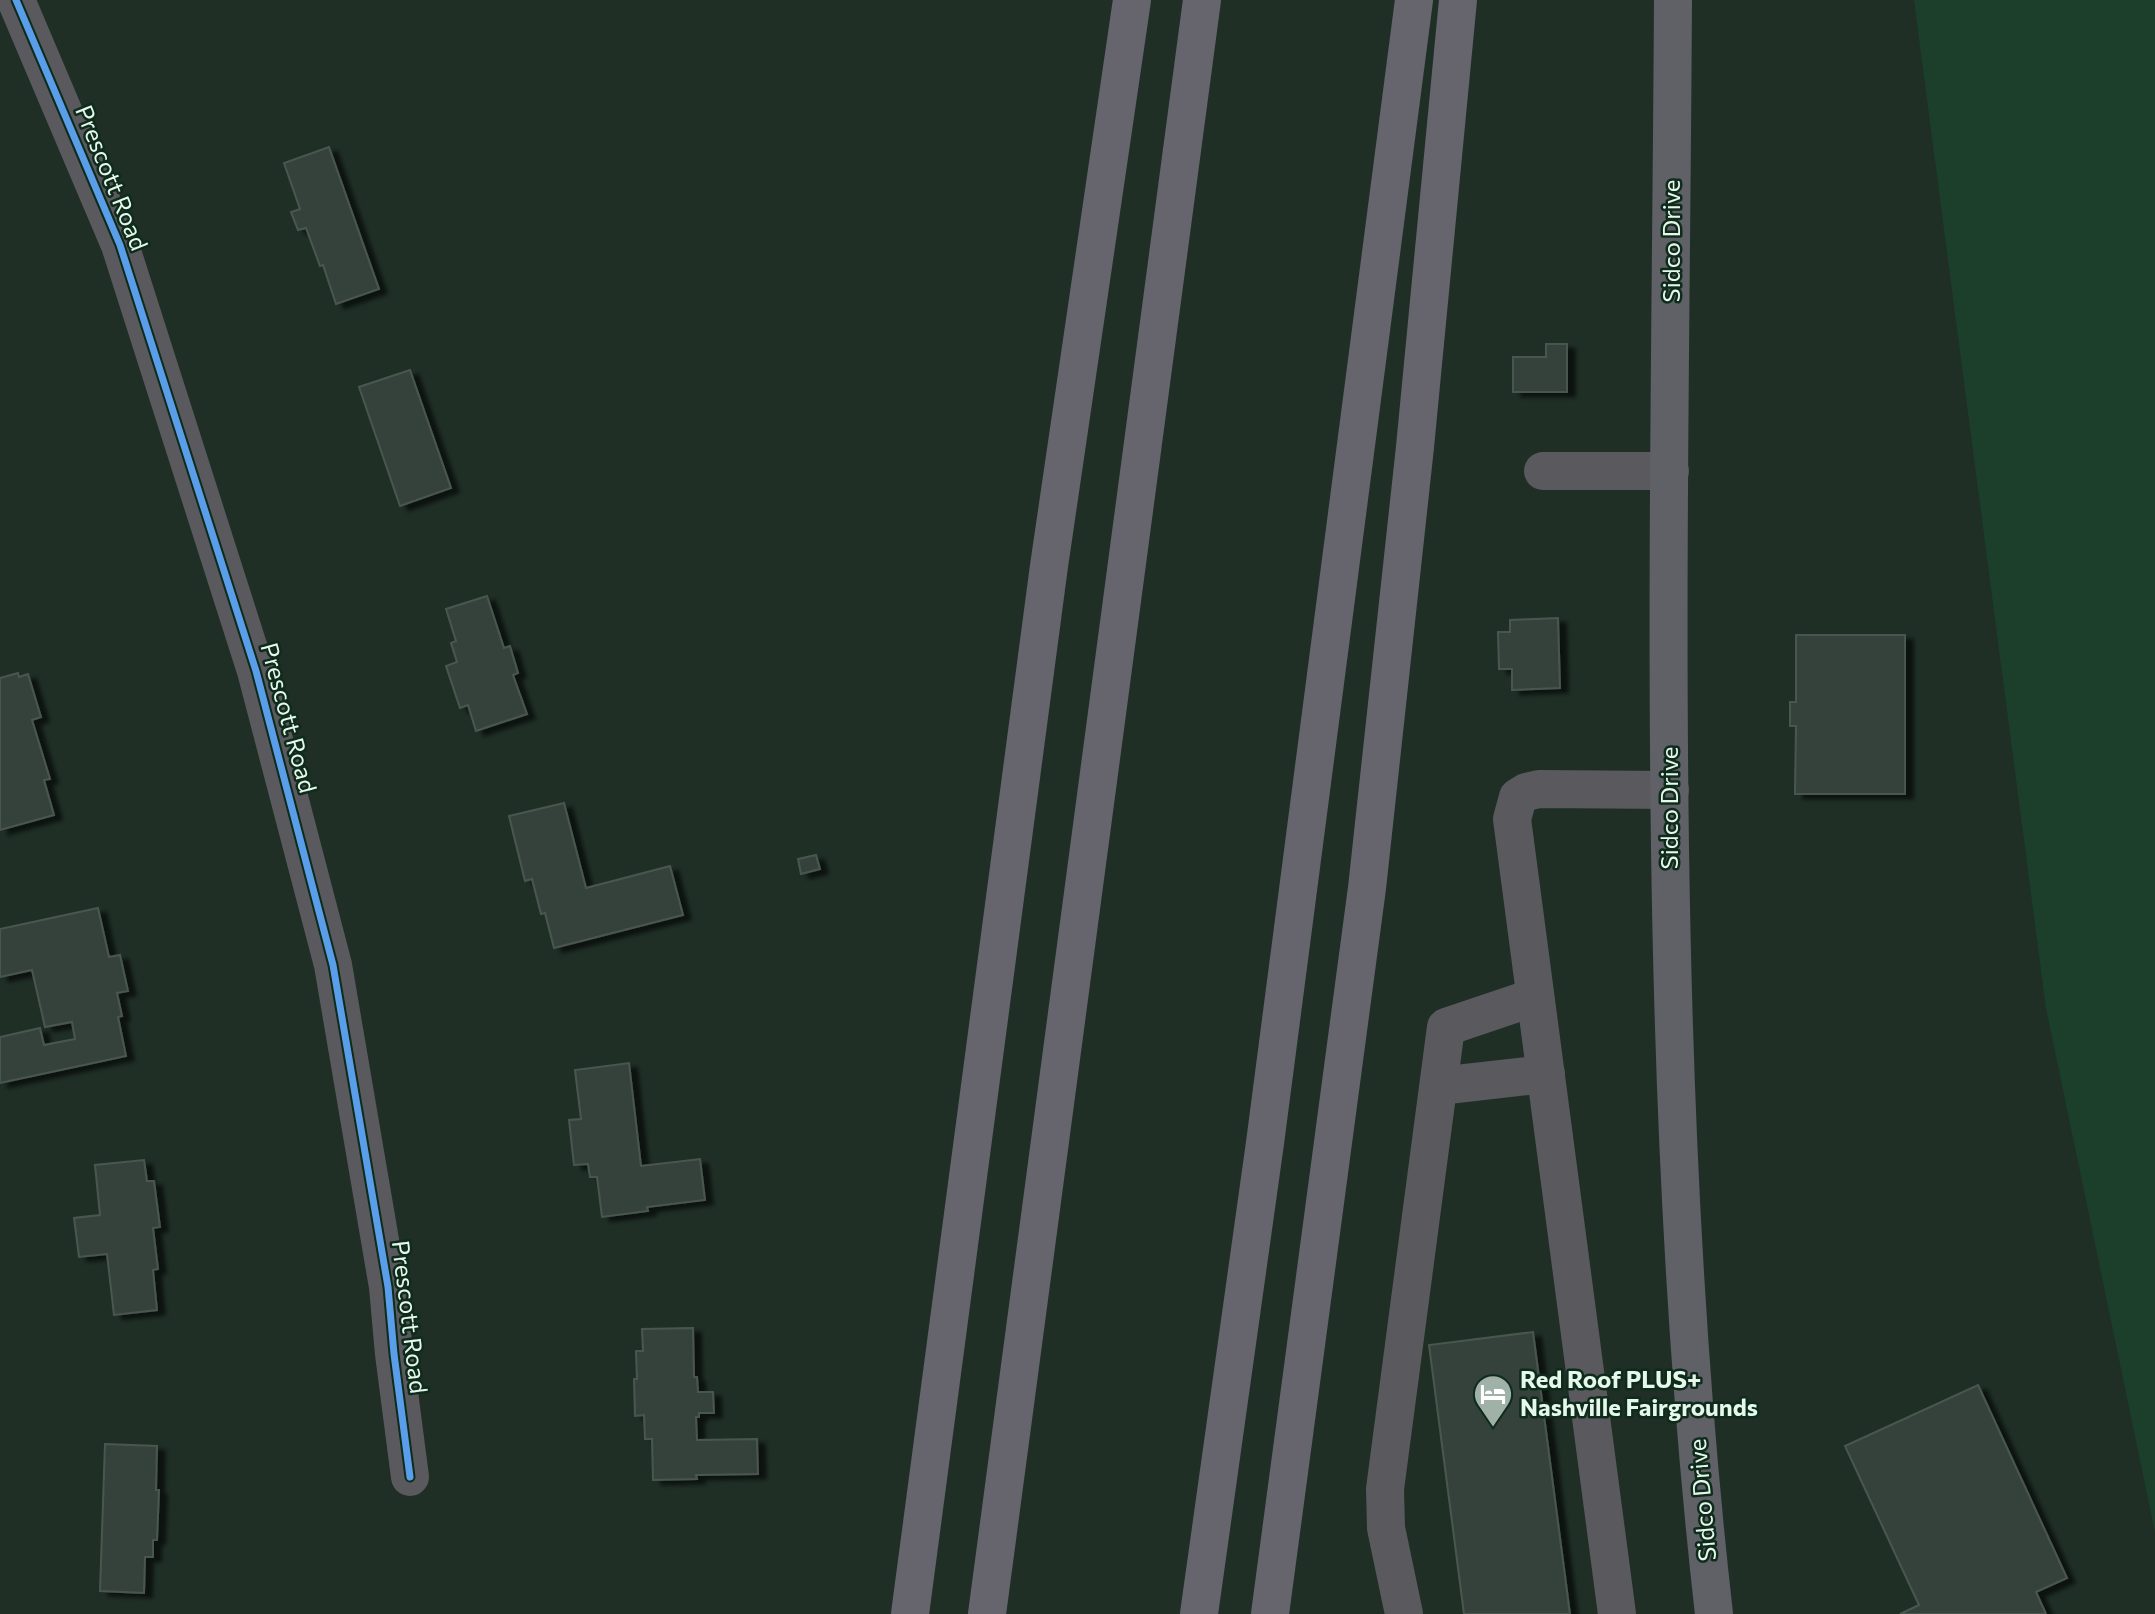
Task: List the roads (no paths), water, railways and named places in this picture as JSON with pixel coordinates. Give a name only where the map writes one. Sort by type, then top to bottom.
[{"type":"highway","points":[[910,1614],[1049,566],[1132,0]]},
{"type":"highway","points":[[987,1614],[1202,0]]},
{"type":"highway","points":[[1199,1614],[1265,1143],[1414,0]]},
{"type":"highway","points":[[1270,1614],[1367,888],[1413,460],[1458,0]]},
{"type":"main road","name":"Sidco Drive","points":[[1673,0],[1670,790],[1675,1094],[1682,1239],[1705,1536],[1714,1614]]},
{"type":"street","name":"Prescott Road","points":[[16,0],[120,245],[256,671],[334,965],[388,1287],[410,1477]]},
{"type":"street","points":[[1542,471],[1670,471]]},
{"type":"street","points":[[1616,1614],[1513,827],[1514,806],[1518,797],[1539,789],[1670,790]]},
{"type":"street","points":[[1404,1614],[1386,1528],[1385,1489],[1446,1027],[1535,997]]},
{"type":"street","points":[[1438,1086],[1546,1074]]},
{"type":"place","name":"Red Roof PLUS+ Nashville Fairgrounds","points":[[1493,1428]]}]
